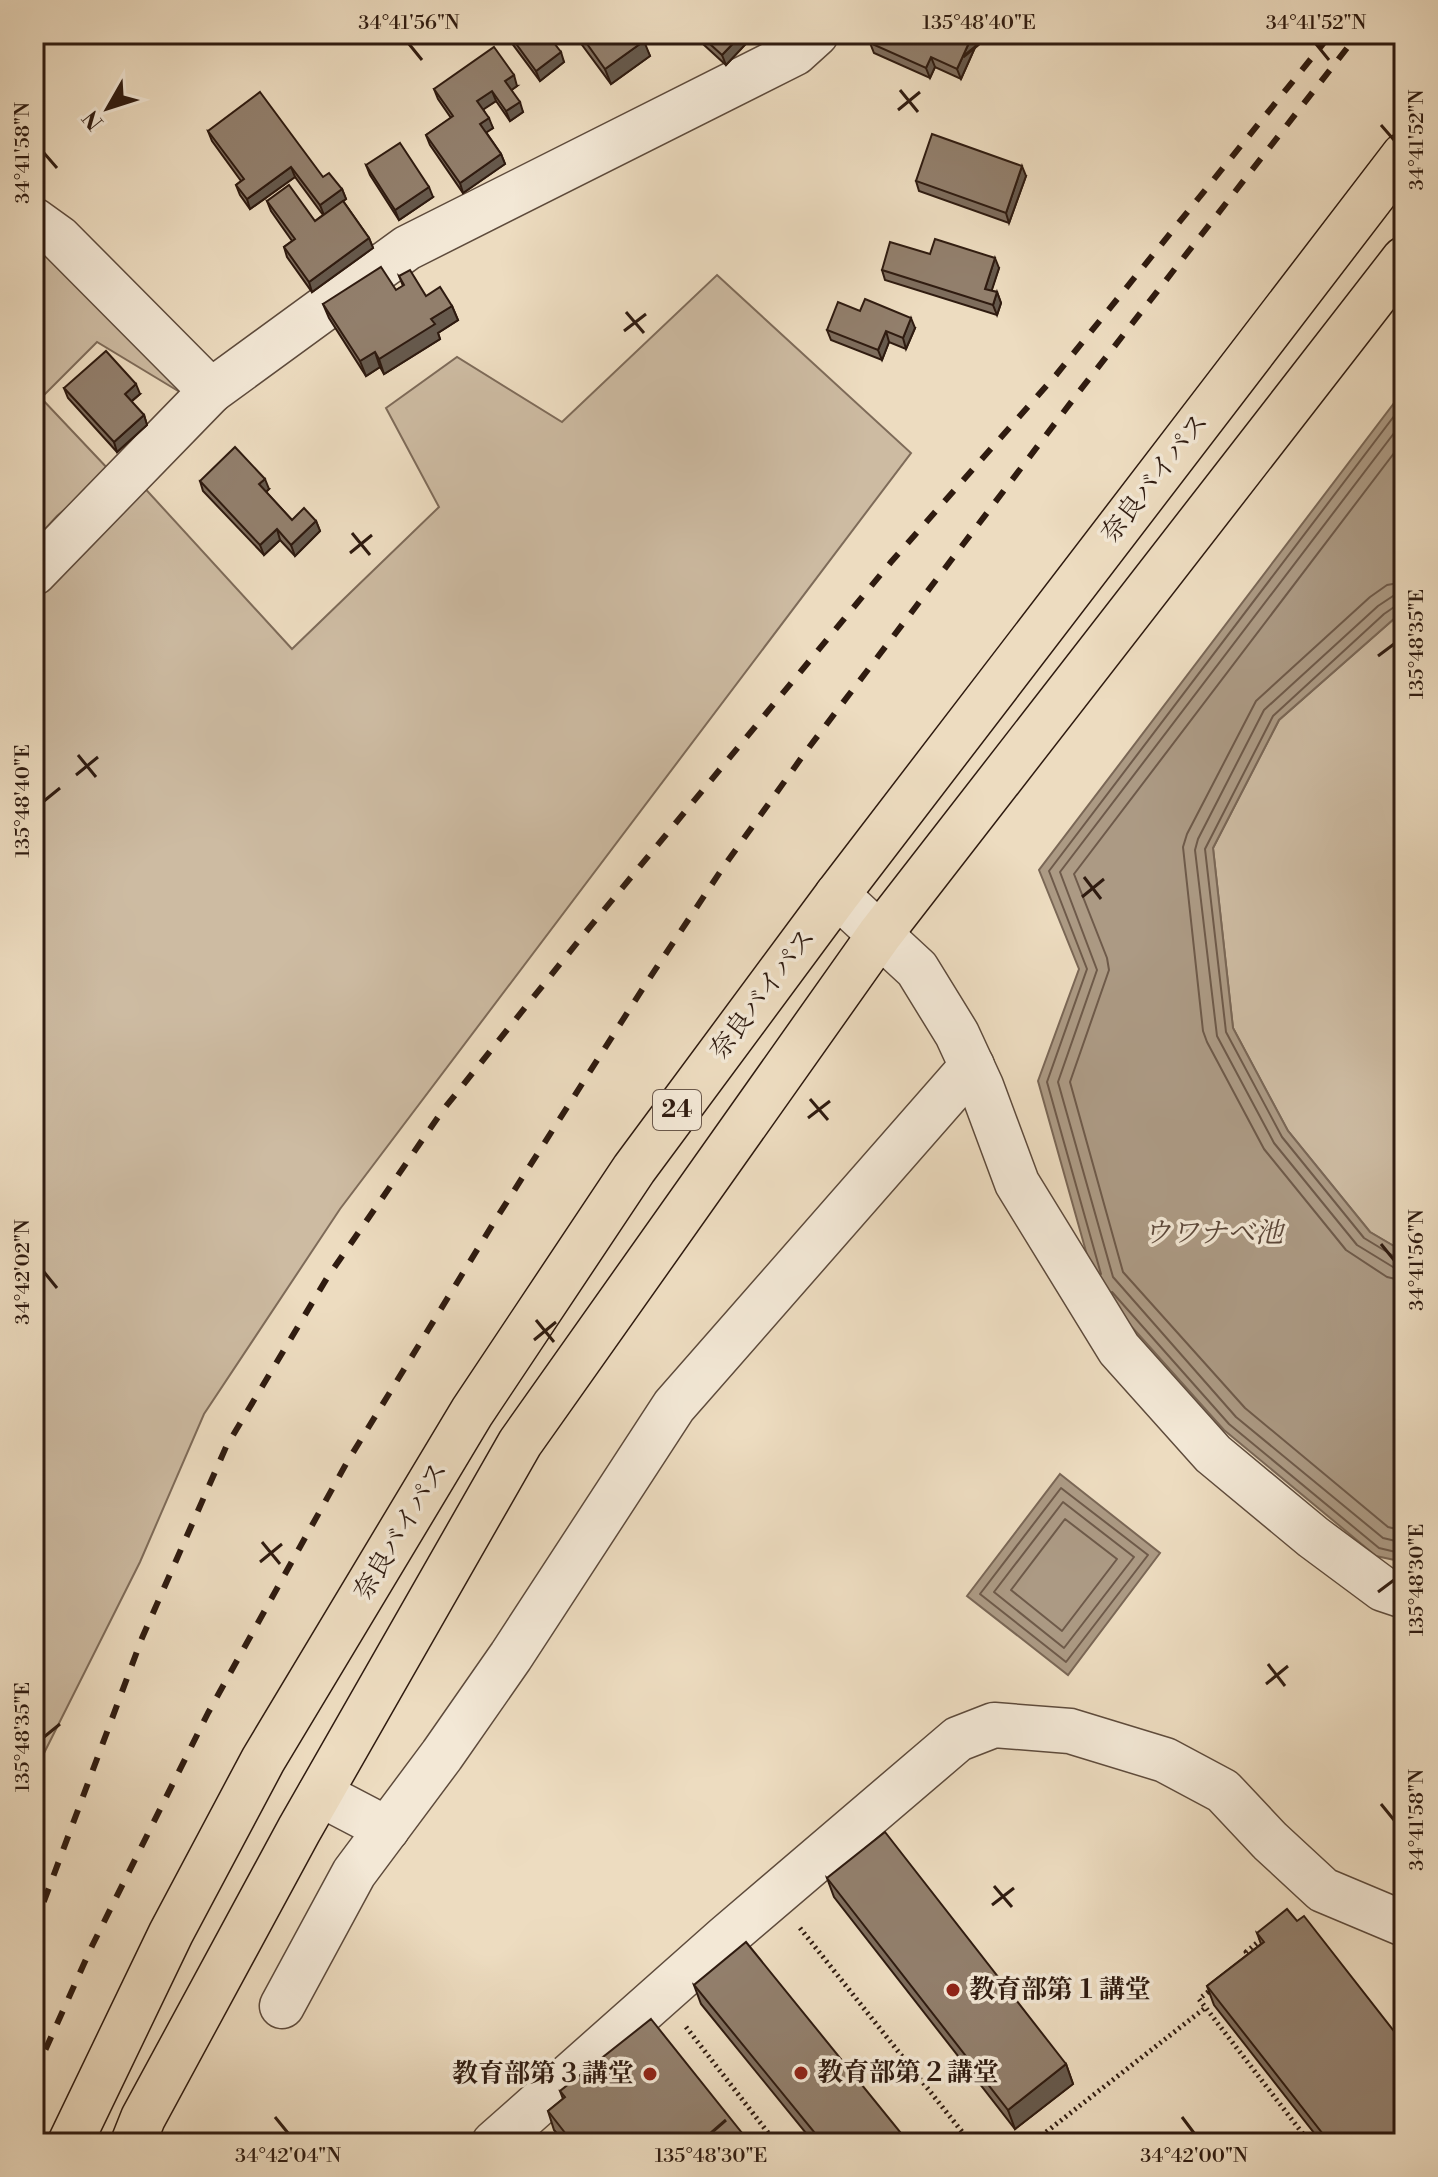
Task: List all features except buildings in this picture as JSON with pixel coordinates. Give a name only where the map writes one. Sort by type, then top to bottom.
[{"type":"highway","name":"奈良バイパス","points":[[70,2143],[171,1933],[263,1760],[472,1412],[634,1169],[837,895],[1404,155]]},
{"type":"highway","name":"24","points":[[133,2143],[158,2091],[320,1794],[520,1443],[880,934],[1404,259]]},
{"type":"street","points":[[34,573],[211,391],[407,248],[795,53],[816,34]]},
{"type":"street","points":[[34,220],[59,238],[211,391]]},
{"type":"street","points":[[837,895],[917,969],[957,1034],[972,1066],[1017,1183],[1119,1349],[1213,1454],[1325,1546],[1383,1589],[1404,1596]]},
{"type":"street","points":[[282,2006],[354,1873],[511,1656],[674,1406],[972,1066]]},
{"type":"street","points":[[494,2143],[958,1739],[994,1725],[1070,1731],[1165,1760],[1223,1791],[1270,1841],[1323,1890],[1404,1924]]},
{"type":"street","points":[[320,1794],[387,1829]]},
{"type":"path","points":[[775,1896],[971,2143]]},
{"type":"path","points":[[1241,1967],[1251,1959],[1246,1952],[1268,1934]]},
{"type":"path","points":[[1220,1983],[1199,1999],[1310,2143]]},
{"type":"path","points":[[661,1995],[776,2143]]},
{"type":"path","points":[[1032,2143],[1205,2008]]},
{"type":"shaded area","points":[[34,236],[188,397],[97,342],[41,398],[110,471],[57,516],[34,541]]},
{"type":"shaded area","points":[[717,275],[911,453],[340,1209],[204,1414],[140,1562],[34,1773],[34,591],[140,483],[292,649],[439,507],[386,408],[457,357],[562,422]]},
{"type":"shaded area","points":[[1404,610],[1404,1252],[1370,1232],[1288,1131],[1233,1028],[1213,848],[1279,720]]},
{"type":"water","name":"ウワナベ池","points":[[1404,390],[1404,610],[1279,720],[1213,848],[1233,1028],[1288,1131],[1370,1232],[1404,1252],[1404,1562],[1376,1556],[1224,1430],[1096,1287],[1038,1081],[1079,969],[1039,870]]},
{"type":"water","points":[[1060,1474],[1160,1553],[1068,1675],[967,1596]]},
{"type":"railway","points":[[34,1928],[142,1638],[226,1447],[327,1278],[443,1110],[580,939],[891,562],[1056,375],[1331,34]]},
{"type":"railway","points":[[34,2075],[92,1946],[208,1713],[346,1464],[496,1219],[645,985],[722,869],[807,750],[1078,393],[1358,34]]},
{"type":"place","name":"教育部第１講堂","points":[[953,1990]]},
{"type":"place","name":"教育部第２講堂","points":[[801,2073]]},
{"type":"place","name":"教育部第３講堂","points":[[650,2074]]}]
